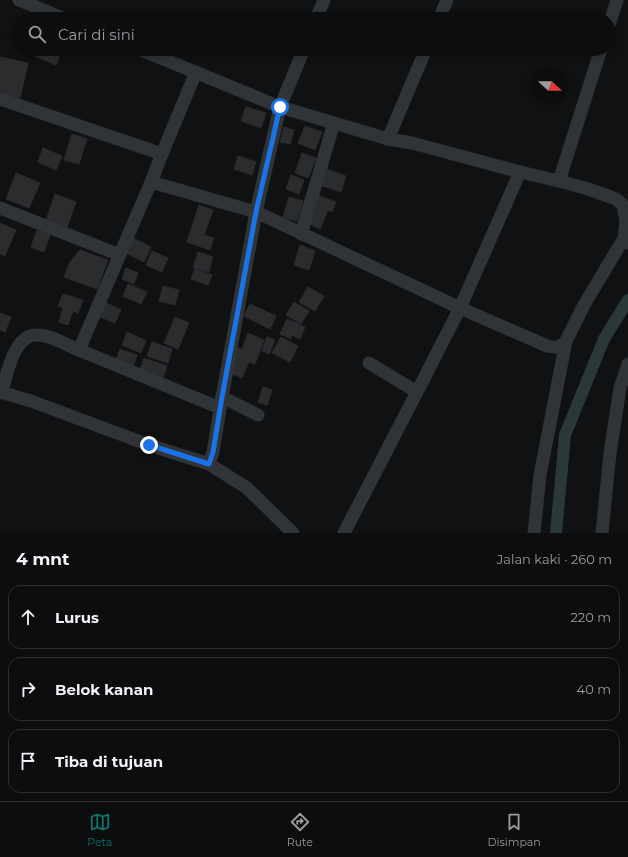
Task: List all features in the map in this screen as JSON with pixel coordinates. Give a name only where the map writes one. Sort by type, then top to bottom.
[{"type":"street","points":[[19,0],[48,12]]},
{"type":"street","points":[[319,12],[324,0]]},
{"type":"street","points":[[442,12],[447,0]]},
{"type":"street","points":[[613,12],[617,0]]},
{"type":"street","points":[[156,56],[280,107],[388,139],[588,189],[616,199],[623,205],[627,219],[626,241],[584,305],[566,341],[540,475],[534,533]]},
{"type":"street","points":[[211,459],[256,212],[280,107],[301,56]]},
{"type":"street","points":[[388,139],[423,56]]},
{"type":"street","points":[[558,181],[599,56]]},
{"type":"street","points":[[79,350],[196,72]]},
{"type":"street","points":[[0,99],[162,154]]},
{"type":"street","points":[[301,234],[334,123]]},
{"type":"street","points":[[344,533],[460,308],[520,172]]},
{"type":"street","points":[[151,182],[256,212],[460,308],[547,346],[556,348],[560,347],[566,341]]},
{"type":"street","points":[[0,208],[120,255]]},
{"type":"street","points":[[258,415],[221,403],[79,350],[46,336],[36,334],[28,336],[22,340],[15,352],[1,392],[31,401],[149,445],[211,459],[247,488],[293,533]]},
{"type":"street","points":[[369,363],[417,392]]},
{"type":"street","points":[[602,533],[610,453],[620,388],[628,364]]},
{"type":"building","points":[[35,56],[59,56],[56,65]]},
{"type":"building","points":[[0,57],[28,63],[20,98],[0,93]]},
{"type":"building","points":[[246,107],[266,113],[261,128],[241,121]]},
{"type":"building","points":[[305,126],[322,132],[315,150],[298,143]]},
{"type":"building","points":[[284,127],[294,130],[290,144],[280,142]]},
{"type":"building","points":[[72,134],[87,139],[79,164],[64,160]]},
{"type":"building","points":[[43,148],[62,156],[56,170],[38,162]]},
{"type":"building","points":[[302,153],[316,158],[308,178],[295,173]]},
{"type":"building","points":[[238,156],[256,162],[252,175],[234,169]]},
{"type":"building","points":[[326,169],[346,176],[341,192],[320,185]]},
{"type":"building","points":[[16,173],[40,183],[29,208],[6,199]]},
{"type":"building","points":[[291,175],[304,180],[299,194],[286,189]]},
{"type":"building","points":[[55,194],[76,202],[66,230],[45,223]]},
{"type":"building","points":[[317,195],[336,202],[332,212],[328,210],[320,229],[310,224],[316,209],[313,206]]},
{"type":"building","points":[[289,197],[303,201],[297,221],[283,217]]},
{"type":"building","points":[[199,205],[213,210],[204,235],[214,238],[210,250],[187,242]]},
{"type":"building","points":[[0,223],[16,230],[5,256],[0,254]]},
{"type":"building","points":[[37,230],[50,235],[44,252],[31,247]]},
{"type":"building","points":[[133,238],[151,247],[144,262],[126,253]]},
{"type":"building","points":[[300,245],[315,251],[309,270],[294,265]]},
{"type":"building","points":[[80,250],[108,260],[97,289],[64,277],[70,262]]},
{"type":"building","points":[[152,251],[168,258],[162,272],[146,265]]},
{"type":"building","points":[[198,252],[213,257],[209,272],[193,268]]},
{"type":"building","points":[[126,268],[138,273],[134,284],[122,279]]},
{"type":"building","points":[[195,269],[212,275],[208,285],[191,279]]},
{"type":"building","points":[[128,284],[147,292],[141,304],[123,296]]},
{"type":"building","points":[[163,286],[179,290],[175,305],[159,301]]},
{"type":"building","points":[[308,287],[324,296],[315,311],[299,302]]},
{"type":"building","points":[[63,294],[83,300],[78,313],[73,311],[68,325],[59,322],[63,308],[58,306]]},
{"type":"building","points":[[104,302],[121,310],[115,323],[98,316]]},
{"type":"building","points":[[294,302],[309,311],[301,324],[286,315]]},
{"type":"building","points":[[250,304],[276,316],[270,329],[244,316]]},
{"type":"building","points":[[0,313],[11,317],[5,332],[0,330]]},
{"type":"building","points":[[175,317],[189,323],[178,349],[164,343]]},
{"type":"building","points":[[287,319],[305,327],[300,339],[291,335],[291,339],[280,334]]},
{"type":"building","points":[[127,332],[146,341],[141,353],[122,345]]},
{"type":"building","points":[[248,333],[264,340],[255,364],[249,362],[242,378],[227,372],[237,347],[242,349]]},
{"type":"building","points":[[267,337],[275,340],[269,354],[262,351]]},
{"type":"building","points":[[281,337],[298,346],[290,362],[272,353]]},
{"type":"building","points":[[152,342],[172,349],[168,363],[147,356]]},
{"type":"building","points":[[120,349],[137,355],[133,367],[116,360]]},
{"type":"building","points":[[144,358],[167,366],[163,378],[140,370]]},
{"type":"building","points":[[263,387],[272,390],[267,405],[258,402]]},
{"type":"waterway","points":[[556,533],[565,435],[604,339],[628,300]]},
{"type":"route","points":[[149,445],[209,464],[213,452],[256,212],[280,107]]}]
